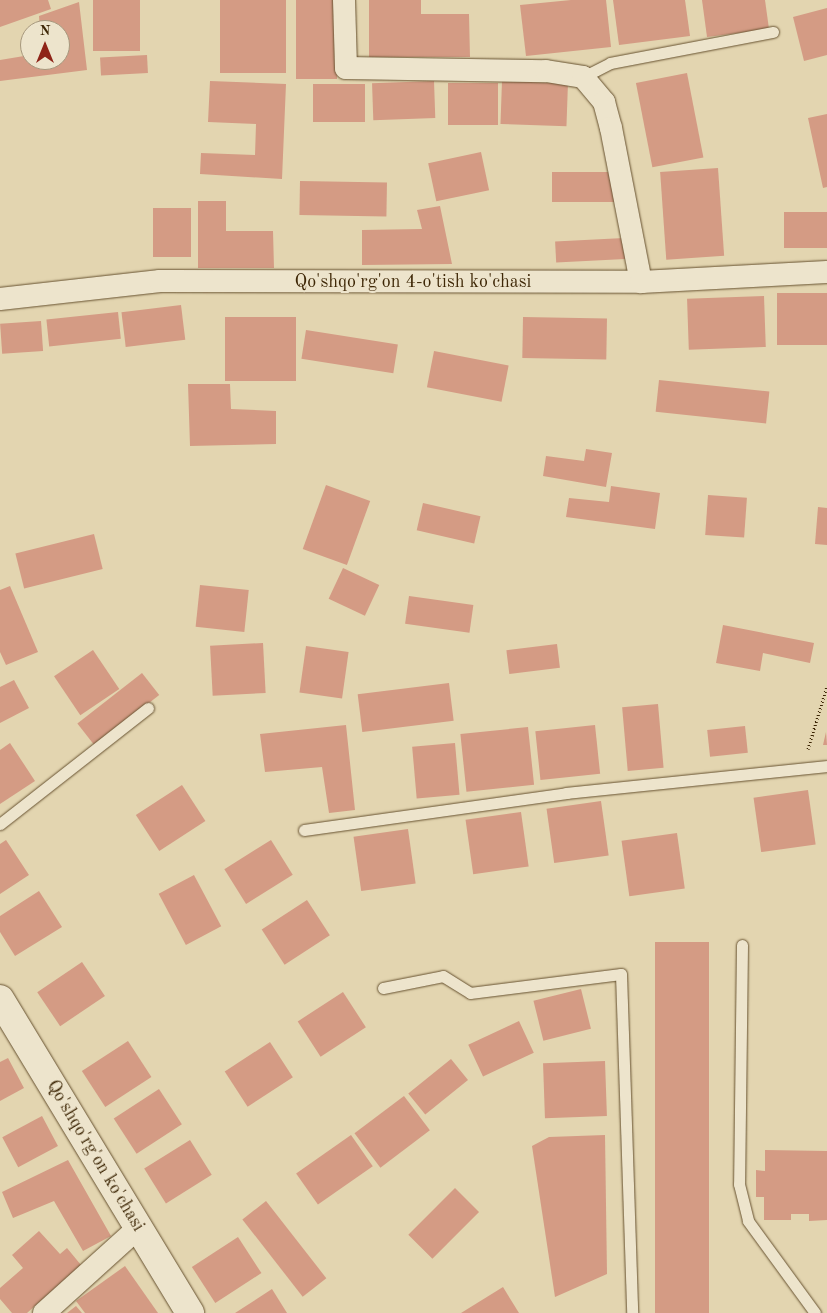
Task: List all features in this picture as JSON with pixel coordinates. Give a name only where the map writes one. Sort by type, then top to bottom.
[{"type":"street","points":[[344,0],[346,68],[546,71],[583,77],[604,102],[611,128],[640,282]]},
{"type":"street","name":"Qo'shqo'rg'on 4-o'tish ko'chasi","points":[[0,299],[160,281],[640,282],[827,272]]},
{"type":"street","name":"Qo'shqo'rg'on ko'chasi","points":[[0,999],[190,1313]]},
{"type":"street","points":[[44,1313],[138,1228]]},
{"type":"lane","points":[[583,77],[610,63],[773,32]]},
{"type":"lane","points":[[0,824],[148,708]]},
{"type":"lane","points":[[304,830],[566,793],[827,766]]},
{"type":"lane","points":[[742,945],[739,1184],[748,1222],[815,1313]]},
{"type":"lane","points":[[383,988],[443,976],[470,993],[621,974],[632,1313]]},
{"type":"path","points":[[813,757],[806,754],[827,686]]},
{"type":"building","points":[[0,0],[48,0],[51,9],[0,27]]},
{"type":"building","points":[[93,0],[140,0],[140,51],[93,51]]},
{"type":"building","points":[[220,0],[286,0],[286,73],[220,73]]},
{"type":"building","points":[[296,0],[337,0],[337,79],[296,79]]},
{"type":"building","points":[[369,0],[421,0],[421,14],[469,14],[470,57],[369,57]]},
{"type":"building","points":[[571,0],[606,0],[611,47],[526,56],[520,5]]},
{"type":"building","points":[[613,0],[685,0],[690,36],[619,45]]},
{"type":"building","points":[[702,0],[765,0],[769,29],[707,37]]},
{"type":"building","points":[[79,2],[87,70],[0,81],[0,60],[20,57],[20,70],[70,70],[70,20],[39,20],[39,16]]},
{"type":"building","points":[[827,8],[827,55],[804,61],[793,17]]},
{"type":"building","points":[[147,55],[148,73],[101,75],[100,57]]},
{"type":"building","points":[[687,73],[703,157],[652,167],[636,83]]},
{"type":"building","points":[[210,81],[286,84],[282,179],[200,174],[201,153],[255,155],[256,124],[208,122]]},
{"type":"building","points":[[434,81],[435,118],[373,120],[372,83]]},
{"type":"building","points":[[502,81],[568,83],[566,126],[500,124]]},
{"type":"building","points":[[448,83],[498,83],[498,125],[448,125]]},
{"type":"building","points":[[313,84],[365,84],[365,122],[313,122]]},
{"type":"building","points":[[827,114],[827,187],[823,188],[808,118]]},
{"type":"building","points":[[481,152],[489,190],[436,201],[428,163]]},
{"type":"building","points":[[718,168],[724,256],[666,260],[660,172]]},
{"type":"building","points":[[552,172],[617,172],[617,202],[552,202]]},
{"type":"building","points":[[300,181],[387,183],[386,217],[299,215]]},
{"type":"building","points":[[198,201],[226,201],[226,231],[273,231],[274,268],[198,268]]},
{"type":"building","points":[[440,206],[452,264],[362,265],[362,230],[422,229],[417,210]]},
{"type":"building","points":[[153,208],[191,208],[191,257],[153,257]]},
{"type":"building","points":[[784,212],[827,212],[827,248],[784,248]]},
{"type":"building","points":[[624,238],[625,259],[556,263],[555,242]]},
{"type":"building","points":[[777,293],[827,293],[827,345],[777,345]]},
{"type":"building","points":[[764,296],[766,347],[689,350],[687,299]]},
{"type":"building","points":[[181,305],[185,340],[126,347],[121,312]]},
{"type":"building","points":[[118,312],[121,339],[49,346],[46,320]]},
{"type":"building","points":[[225,317],[296,317],[296,381],[225,381]]},
{"type":"building","points":[[523,317],[607,318],[606,359],[522,358]]},
{"type":"building","points":[[41,321],[43,351],[2,354],[0,324]]},
{"type":"building","points":[[306,330],[398,345],[393,373],[301,359]]},
{"type":"building","points":[[434,351],[509,366],[502,402],[427,387]]},
{"type":"building","points":[[659,380],[769,392],[766,423],[656,412]]},
{"type":"building","points":[[188,384],[230,384],[231,409],[276,411],[276,444],[190,446]]},
{"type":"building","points":[[586,449],[612,453],[606,487],[543,476],[546,456],[584,461]]},
{"type":"building","points":[[326,485],[370,501],[347,565],[303,549]]},
{"type":"building","points":[[611,486],[660,493],[655,529],[566,517],[569,498],[609,502]]},
{"type":"building","points":[[708,495],[747,498],[744,538],[705,535]]},
{"type":"building","points":[[423,503],[480,516],[474,544],[417,530]]},
{"type":"building","points":[[818,507],[827,508],[827,545],[815,544]]},
{"type":"building","points":[[94,534],[103,569],[24,589],[15,554]]},
{"type":"building","points":[[343,568],[379,585],[365,616],[329,599]]},
{"type":"building","points":[[200,585],[249,590],[244,632],[196,627]]},
{"type":"building","points":[[10,586],[38,652],[6,665],[0,652],[0,590]]},
{"type":"building","points":[[409,596],[473,605],[469,633],[405,624]]},
{"type":"building","points":[[723,625],[814,643],[810,663],[763,653],[760,671],[716,663]]},
{"type":"building","points":[[263,643],[266,693],[213,696],[210,646]]},
{"type":"building","points":[[557,644],[560,668],[509,674],[506,650]]},
{"type":"building","points":[[306,646],[349,652],[342,699],[299,693]]},
{"type":"building","points":[[93,650],[119,689],[80,715],[54,676]]},
{"type":"building","points":[[142,673],[159,695],[95,746],[77,723]]},
{"type":"building","points":[[14,680],[29,708],[0,723],[0,687]]},
{"type":"building","points":[[449,683],[454,721],[362,732],[358,694]]},
{"type":"building","points":[[658,704],[664,768],[628,771],[622,707]]},
{"type":"building","points":[[346,725],[355,810],[329,813],[322,767],[265,772],[260,734]]},
{"type":"building","points":[[595,725],[600,774],[540,780],[535,731]]},
{"type":"building","points":[[745,726],[748,753],[710,757],[707,730]]},
{"type":"building","points":[[528,727],[534,785],[466,792],[460,734]]},
{"type":"building","points":[[826,732],[827,745],[823,745]]},
{"type":"building","points":[[10,743],[35,781],[0,804],[0,750]]},
{"type":"building","points":[[455,743],[460,795],[417,799],[412,747]]},
{"type":"building","points":[[182,785],[205,821],[159,851],[136,815]]},
{"type":"building","points":[[808,790],[816,844],[761,852],[754,798]]},
{"type":"building","points":[[601,801],[609,855],[554,863],[547,809]]},
{"type":"building","points":[[521,812],[529,866],[473,874],[466,820]]},
{"type":"building","points":[[408,829],[416,883],[361,891],[354,837]]},
{"type":"building","points":[[677,833],[685,888],[629,896],[622,841]]},
{"type":"building","points":[[6,840],[29,875],[0,894],[0,844]]},
{"type":"building","points":[[271,840],[293,875],[246,904],[224,869]]},
{"type":"building","points":[[194,875],[221,926],[186,945],[159,894]]},
{"type":"building","points":[[39,891],[62,927],[15,956],[0,932],[0,916]]},
{"type":"building","points":[[307,900],[330,935],[285,965],[262,929]]},
{"type":"building","points":[[655,942],[709,942],[709,1313],[655,1313]]},
{"type":"building","points":[[82,962],[105,996],[60,1026],[37,992]]},
{"type":"building","points":[[581,989],[591,1029],[543,1041],[533,1001]]},
{"type":"building","points":[[343,992],[366,1027],[321,1057],[298,1021]]},
{"type":"building","points":[[519,1021],[534,1053],[483,1076],[468,1045]]},
{"type":"building","points":[[128,1041],[151,1077],[105,1107],[82,1071]]},
{"type":"building","points":[[270,1042],[293,1077],[248,1107],[225,1071]]},
{"type":"building","points":[[8,1058],[24,1088],[0,1101],[0,1062]]},
{"type":"building","points":[[451,1059],[468,1080],[425,1115],[408,1094]]},
{"type":"building","points":[[605,1061],[607,1116],[545,1118],[543,1063]]},
{"type":"building","points":[[159,1089],[182,1124],[137,1154],[114,1118]]},
{"type":"building","points":[[404,1096],[430,1130],[380,1168],[354,1133]]},
{"type":"building","points":[[42,1116],[58,1146],[18,1167],[2,1137]]},
{"type":"building","points":[[351,1135],[373,1166],[318,1205],[296,1173]]},
{"type":"building","points":[[605,1135],[607,1274],[555,1297],[532,1146],[549,1137]]},
{"type":"building","points":[[190,1140],[212,1175],[166,1203],[144,1169]]},
{"type":"building","points":[[765,1150],[827,1151],[827,1220],[809,1221],[809,1214],[791,1214],[791,1220],[764,1220],[764,1197],[756,1197],[756,1170],[765,1171]]},
{"type":"building","points":[[68,1160],[111,1236],[83,1251],[54,1201],[13,1218],[2,1192]]},
{"type":"building","points":[[455,1188],[479,1212],[432,1259],[408,1235]]},
{"type":"building","points":[[266,1201],[326,1278],[303,1297],[242,1219]]},
{"type":"building","points":[[39,1231],[60,1254],[67,1248],[81,1265],[27,1313],[12,1313],[0,1299],[0,1288],[23,1268],[12,1255]]},
{"type":"building","points":[[238,1237],[261,1273],[215,1303],[192,1267]]},
{"type":"building","points":[[125,1266],[158,1313],[85,1313],[76,1301]]},
{"type":"building","points":[[503,1287],[519,1313],[461,1313]]},
{"type":"building","points":[[272,1289],[287,1313],[235,1313]]},
{"type":"building","points":[[76,1306],[82,1313],[67,1313]]}]
